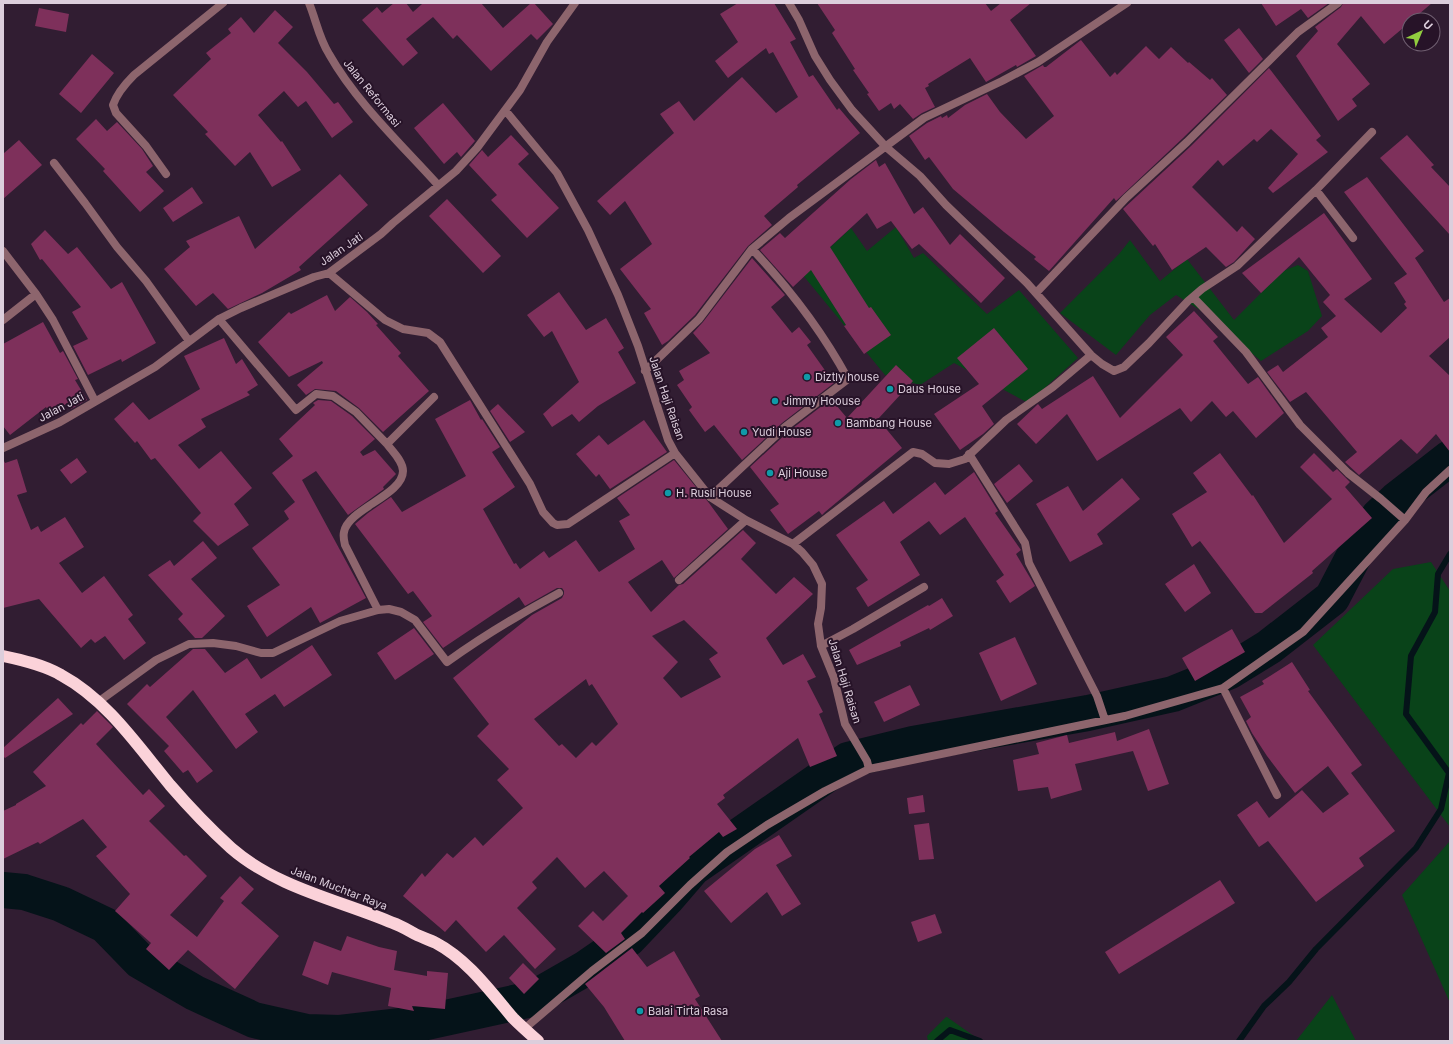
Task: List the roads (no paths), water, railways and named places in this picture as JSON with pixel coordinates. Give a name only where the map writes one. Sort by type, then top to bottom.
[{"type":"highway","name":"Jalan Muchtar Raya","points":[[3,656],[59,674],[74,682],[98,702],[116,720],[189,806],[238,852],[252,863],[294,885],[329,900],[394,923],[417,935],[435,942],[453,953],[495,995],[514,1019],[538,1041]]},
{"type":"street","points":[[166,174],[146,146],[116,113],[113,105],[115,99],[134,75],[223,3]]},
{"type":"street","name":"Jalan Reformasi","points":[[309,3],[318,31],[342,76],[388,132],[438,185]]},
{"type":"street","name":"Jalan Jati","points":[[3,448],[60,422],[155,367],[220,319],[241,308],[314,277],[329,273],[381,234],[456,171],[477,148],[520,90],[547,42],[575,3]]},
{"type":"street","points":[[789,3],[799,20],[815,56],[852,110],[886,147],[920,176],[946,205],[1036,293],[1091,355],[1114,371],[1124,367],[1202,289],[1237,266],[1316,190],[1372,132]]},
{"type":"street","points":[[645,371],[700,319],[752,249],[789,218],[924,118],[1038,62],[1127,3]]},
{"type":"street","points":[[1036,293],[1126,198],[1187,142],[1298,32],[1338,3]]},
{"type":"street","name":"Jalan Haji Raisan","points":[[505,110],[557,173],[588,230],[618,295],[638,346],[668,440],[675,453],[710,497],[746,520],[793,544],[813,565],[822,584],[821,608],[818,624],[821,646],[834,678],[845,724],[868,765]]},
{"type":"street","points":[[54,163],[85,203],[99,224],[146,281],[189,342]]},
{"type":"street","points":[[1316,190],[1353,238]]},
{"type":"street","points":[[710,497],[785,427],[848,379],[833,352],[802,307],[752,249]]},
{"type":"street","points":[[3,251],[36,294],[65,340],[95,401]]},
{"type":"street","points":[[329,273],[385,320],[403,329],[428,333],[440,342],[530,484],[543,512],[552,523],[556,525],[568,524],[675,453]]},
{"type":"street","points":[[3,320],[36,294]]},
{"type":"street","points":[[1193,297],[1246,352],[1300,425],[1348,473],[1405,520]]},
{"type":"street","points":[[220,319],[296,410],[316,394],[333,396],[356,412],[387,444],[401,464],[403,471],[398,484],[353,519],[346,526],[343,533],[345,545],[378,610]]},
{"type":"street","points":[[793,544],[913,452],[922,454],[935,463],[949,464],[965,459],[1006,420],[1053,387],[1091,355]]},
{"type":"street","points":[[387,444],[434,397]]},
{"type":"street","points":[[969,454],[1025,543],[1029,563],[1099,701],[1104,716]]},
{"type":"street","points":[[524,1029],[592,971],[642,934],[690,885],[727,852],[767,825],[868,765],[1104,716],[1125,716],[1223,688],[1303,632],[1405,520],[1426,492],[1450,470]]},
{"type":"street","points":[[678,580],[746,520]]},
{"type":"street","points":[[821,646],[924,587]]},
{"type":"street","points":[[98,702],[156,660],[189,644],[214,643],[236,646],[261,653],[273,653],[340,621],[378,610],[389,609],[401,612],[415,620],[447,662],[470,645],[522,613],[559,593]]},
{"type":"street","points":[[1223,688],[1277,795]]},
{"type":"waterway","points":[[3,890],[24,892],[61,904],[105,925],[140,961],[195,993],[254,1020],[307,1032],[340,1033],[418,1024],[532,999],[586,968],[628,939],[693,868],[848,760],[913,744],[1088,713],[1173,694],[1230,671],[1269,647],[1332,598],[1356,552],[1379,516],[1396,500],[1450,458]]},
{"type":"waterway","points":[[1239,1041],[1264,1006],[1289,982],[1316,949],[1416,848],[1441,809],[1449,773],[1406,714],[1411,656],[1435,612],[1438,574],[1450,554]]},
{"type":"waterway","points":[[937,1041],[950,1030],[980,1041]]},
{"type":"place","name":"Diztly house","points":[[807,377]]},
{"type":"place","name":"Daus House","points":[[890,389]]},
{"type":"place","name":"Jimmy Hoouse","points":[[775,401]]},
{"type":"place","name":"Bambang House","points":[[838,423]]},
{"type":"place","name":"Yudi House","points":[[744,432]]},
{"type":"place","name":"Aji House","points":[[770,473]]},
{"type":"place","name":"H. Rusli House","points":[[668,493]]},
{"type":"place","name":"Balai Tirta Rasa","points":[[640,1011]]}]
